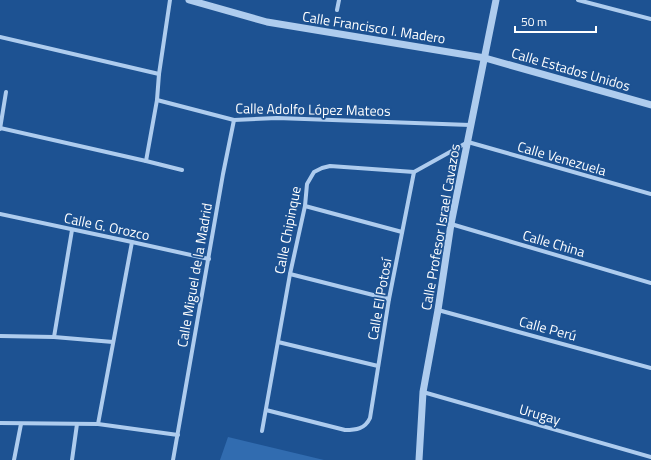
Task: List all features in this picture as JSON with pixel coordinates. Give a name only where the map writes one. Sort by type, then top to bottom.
[{"type":"street","points":[[146,161],[157,100],[159,74],[170,0]]},
{"type":"street","name":"Calle Francisco I. Madero","points":[[189,0],[267,22],[485,58]]},
{"type":"street","points":[[337,10],[339,0]]},
{"type":"street","name":"Calle Profesor Israel Cavazos","points":[[419,460],[423,392],[438,310],[451,224],[496,0]]},
{"type":"street","points":[[578,0],[651,20]]},
{"type":"street","points":[[0,36],[159,74]]},
{"type":"street","name":"Calle Estados Unidos","points":[[485,58],[651,105]]},
{"type":"street","points":[[6,92],[0,129],[182,170]]},
{"type":"street","name":"Calle Adolfo López Mateos","points":[[157,100],[234,120],[278,118],[470,125]]},
{"type":"street","name":"Calle Miguel de la Madrid","points":[[173,460],[223,174],[234,120]]},
{"type":"street","points":[[414,172],[468,142]]},
{"type":"street","name":"Calle Venezuela","points":[[468,142],[651,194]]},
{"type":"street","name":"Calle Chipinque","points":[[262,431],[309,178],[314,172],[330,166],[414,172]]},
{"type":"street","name":"Calle El Potosí","points":[[266,410],[345,430],[362,428],[368,423],[389,299],[414,172]]},
{"type":"street","points":[[305,206],[402,232]]},
{"type":"street","name":"Calle G. Orozco","points":[[0,214],[208,259]]},
{"type":"street","name":"Calle China","points":[[451,224],[651,283]]},
{"type":"street","points":[[54,337],[72,230]]},
{"type":"street","points":[[98,424],[132,242]]},
{"type":"street","points":[[290,274],[389,299]]},
{"type":"street","name":"Calle Perú","points":[[438,310],[651,368]]},
{"type":"street","points":[[0,336],[54,337],[113,342]]},
{"type":"street","points":[[278,342],[378,366]]},
{"type":"street","name":"Urugay","points":[[423,392],[651,457]]},
{"type":"street","points":[[0,423],[98,424],[178,435]]},
{"type":"street","points":[[14,460],[21,424]]},
{"type":"street","points":[[72,460],[77,424]]},
{"type":"shaded area","points":[[228,437],[324,460],[220,460]]}]
